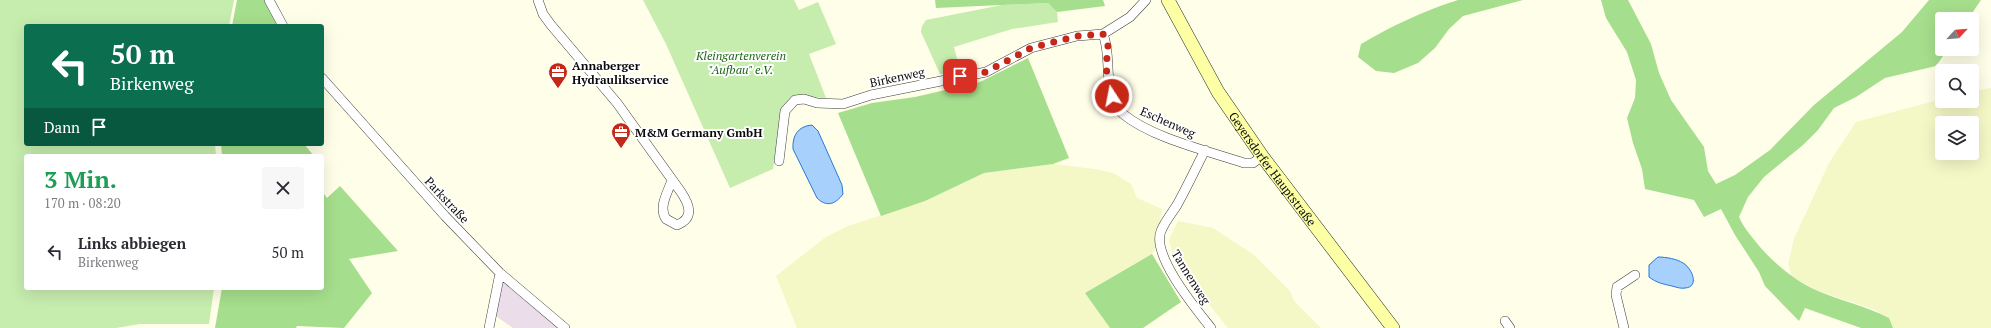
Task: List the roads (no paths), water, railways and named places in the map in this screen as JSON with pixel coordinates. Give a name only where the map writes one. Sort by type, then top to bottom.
[{"type":"main road","name":"Geyersdorfer Hauptstraße","points":[[1168,0],[1218,92],[1262,156],[1392,328]]},
{"type":"street","points":[[269,0],[282,24]]},
{"type":"street","points":[[538,0],[551,25],[617,103],[672,180]]},
{"type":"street","name":"Birkenweg","points":[[779,161],[785,111],[795,100],[804,99],[817,103],[843,104],[871,94],[986,72],[1031,48],[1077,36],[1103,34],[1130,17],[1146,0]]},
{"type":"street","name":"Eschenweg","points":[[1103,34],[1108,46],[1106,68],[1112,96],[1122,114],[1149,130],[1244,164],[1253,163],[1262,156]]},
{"type":"street","name":"Parkstraße","points":[[324,80],[445,216],[500,273],[565,328]]},
{"type":"street","name":"Tannenweg","points":[[1205,150],[1177,205],[1160,232],[1161,249],[1166,263],[1187,296],[1211,328]]},
{"type":"street","points":[[489,328],[500,273]]},
{"type":"street","points":[[1624,328],[1616,291],[1617,287],[1635,276]]},
{"type":"water","points":[[812,125],[818,131],[842,185],[843,194],[837,201],[830,204],[824,203],[817,198],[793,149],[797,132],[803,127]]},
{"type":"water","points":[[1658,257],[1675,259],[1686,265],[1693,277],[1690,287],[1680,288],[1660,283],[1649,277],[1649,265]]},
{"type":"place","name":"Annaberger Hydraulikservice","points":[[558,89]]},
{"type":"place","name":"M&M Germany GmbH","points":[[621,149]]},
{"type":"park label","name":"Kleingartenverein \"Aufbau\" e.V.","points":[[741,62]]}]
